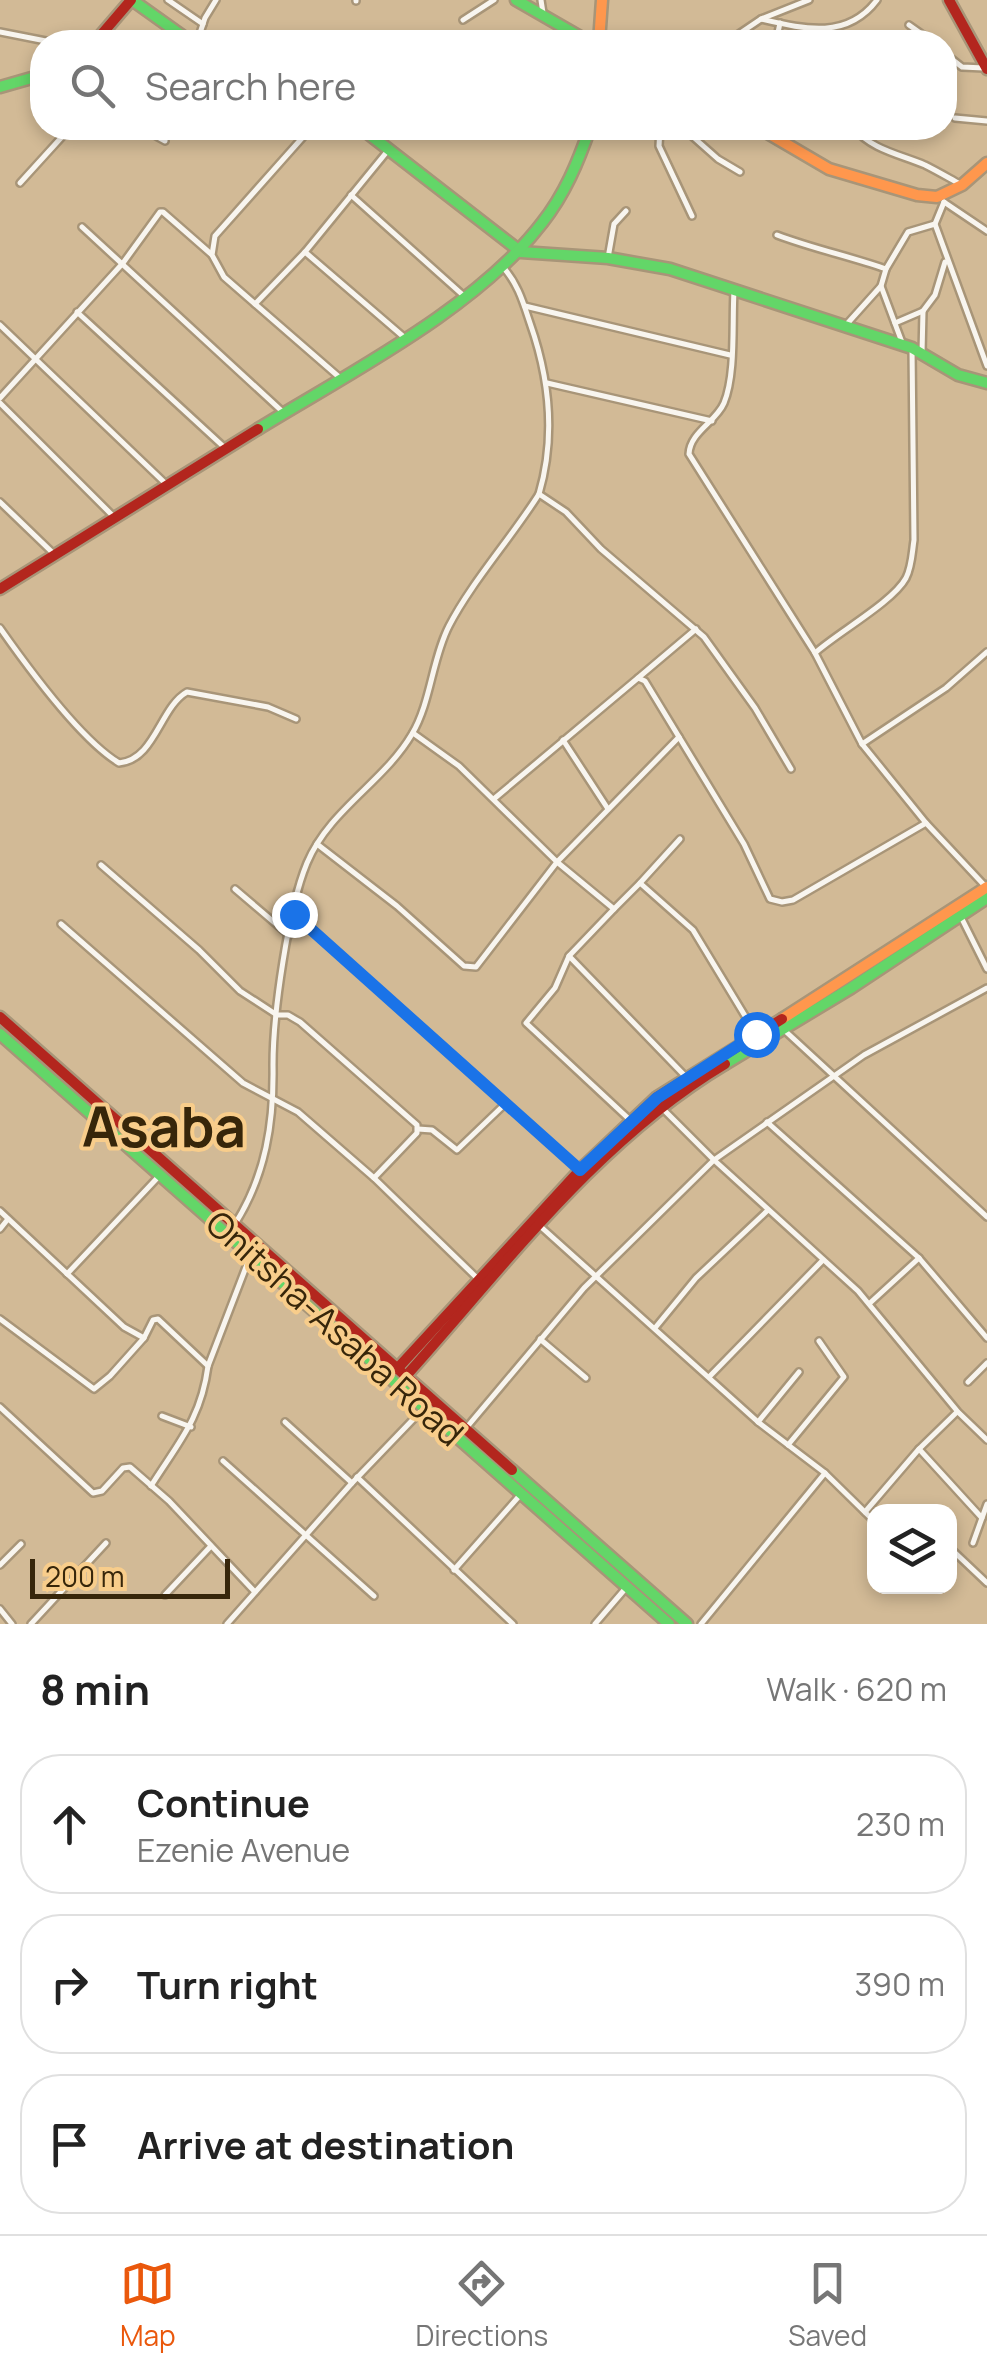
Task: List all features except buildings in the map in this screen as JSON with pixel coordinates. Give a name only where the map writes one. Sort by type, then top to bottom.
[{"type":"main road","points":[[105,30],[132,0],[176,30]]},
{"type":"main road","points":[[516,0],[568,30]]},
{"type":"main road","points":[[601,30],[602,0]]},
{"type":"main road","points":[[948,0],[987,67]]},
{"type":"main road","points":[[0,87],[30,78]]},
{"type":"main road","points":[[378,140],[521,252],[608,258],[670,269],[913,350],[958,374],[987,383]]},
{"type":"main road","points":[[0,589],[285,414],[466,297],[521,252],[552,214],[586,140]]},
{"type":"main road","points":[[780,140],[829,169],[884,187],[941,199],[987,164]]},
{"type":"main road","points":[[401,1373],[585,1176],[660,1106],[783,1029],[986,887]]},
{"type":"main road","points":[[401,1373],[478,1279],[630,1120],[686,1077],[808,1008],[987,898]]},
{"type":"main road","points":[[0,1017],[53,1072],[234,1225],[687,1624]]},
{"type":"main road","name":"Onitsha-Asaba Road","points":[[0,1034],[53,1072],[161,1174],[669,1624]]},
{"type":"street","points":[[168,0],[202,24]]},
{"type":"street","points":[[199,30],[216,0]]},
{"type":"street","points":[[463,20],[494,0]]},
{"type":"street","points":[[541,0],[542,13]]},
{"type":"street","points":[[781,0],[784,8]]},
{"type":"street","points":[[745,30],[784,8],[810,0]]},
{"type":"street","points":[[761,19],[835,29],[865,16],[877,0]]},
{"type":"street","points":[[779,30],[780,24]]},
{"type":"street","points":[[909,25],[916,30]]},
{"type":"street","points":[[0,32],[30,38]]},
{"type":"street","points":[[957,63],[962,67],[987,67]]},
{"type":"street","points":[[957,118],[987,121]]},
{"type":"street","points":[[20,183],[59,140]]},
{"type":"street","points":[[212,256],[215,236],[299,140]]},
{"type":"street","points":[[659,140],[692,216]]},
{"type":"street","points":[[696,140],[740,172]]},
{"type":"street","points":[[866,140],[962,185]]},
{"type":"street","points":[[255,304],[304,252],[390,148]]},
{"type":"street","points":[[351,195],[466,297]]},
{"type":"street","points":[[987,231],[941,199],[936,224],[987,366]]},
{"type":"street","points":[[608,258],[614,224],[626,211]]},
{"type":"street","points":[[115,518],[0,400],[123,263],[163,212],[212,256],[224,277],[340,378]]},
{"type":"street","points":[[844,328],[881,286],[886,269],[908,232],[936,224]]},
{"type":"street","points":[[82,228],[285,414]]},
{"type":"street","points":[[777,235],[886,269]]},
{"type":"street","points":[[304,252],[405,338]]},
{"type":"street","points":[[895,323],[923,311],[936,296],[946,259]]},
{"type":"street","points":[[234,1225],[254,1195],[264,1159],[274,1098],[278,1015],[289,935],[306,865],[316,844],[413,733],[450,624],[539,494],[550,441],[547,383],[517,283],[503,267]]},
{"type":"street","points":[[881,286],[895,323],[913,350]]},
{"type":"street","points":[[734,288],[726,395],[712,421],[691,442],[689,454],[815,654],[862,744],[926,823],[986,887]]},
{"type":"street","points":[[525,306],[730,355]]},
{"type":"street","points":[[815,654],[891,595],[904,581],[911,564],[913,350],[923,311]]},
{"type":"street","points":[[77,312],[226,450]]},
{"type":"street","points":[[0,325],[168,486]]},
{"type":"street","points":[[547,383],[712,421]]},
{"type":"street","points":[[539,494],[566,512],[601,548],[696,629],[738,683],[791,769]]},
{"type":"street","points":[[0,502],[55,554]]},
{"type":"street","points":[[0,628],[67,712],[119,763],[132,760],[150,742],[178,698],[188,692],[268,707],[296,719]]},
{"type":"street","points":[[495,798],[696,629]]},
{"type":"street","points":[[862,744],[946,688],[987,652]]},
{"type":"street","points":[[638,678],[645,681],[744,844],[767,896],[775,902],[793,900],[926,823]]},
{"type":"street","points":[[413,733],[495,798],[557,862],[614,909]]},
{"type":"street","points":[[316,844],[397,906],[464,966],[476,967],[557,862],[679,738]]},
{"type":"street","points":[[563,740],[608,810]]},
{"type":"street","points":[[630,1120],[526,1025],[527,1019],[556,988],[569,956],[680,839]]},
{"type":"street","points":[[102,865],[240,991],[278,1015],[288,1015],[300,1022],[418,1129],[432,1130],[456,1150],[506,1102]]},
{"type":"street","points":[[640,884],[693,930],[756,1034]]},
{"type":"street","points":[[235,889],[289,935]]},
{"type":"street","points":[[294,914],[580,1170]]},
{"type":"street","points":[[959,915],[987,969]]},
{"type":"street","points":[[60,924],[244,1083],[298,1112],[374,1178],[478,1279]]},
{"type":"street","points":[[569,956],[686,1077]]},
{"type":"street","points":[[465,1429],[540,1339],[714,1160],[864,1054],[987,988]]},
{"type":"street","points":[[783,1029],[987,1217]]},
{"type":"street","points":[[660,1106],[870,1304],[958,1412],[987,1440]]},
{"type":"street","points":[[767,1122],[919,1258],[987,1338]]},
{"type":"street","points":[[374,1178],[418,1129]]},
{"type":"street","points":[[66,1274],[161,1174]]},
{"type":"street","points":[[655,1328],[696,1278],[768,1210]]},
{"type":"street","points":[[0,1211],[124,1328],[144,1338]]},
{"type":"street","points":[[0,1228],[8,1219]]},
{"type":"street","points":[[540,1226],[758,1422],[825,1474],[865,1512],[918,1448],[958,1412]]},
{"type":"street","points":[[151,1486],[191,1427],[202,1402],[208,1366],[251,1254]]},
{"type":"street","points":[[870,1304],[919,1258]]},
{"type":"street","points":[[710,1376],[823,1260]]},
{"type":"street","points":[[0,1319],[94,1390],[144,1338],[154,1320],[208,1366]]},
{"type":"street","points":[[540,1339],[586,1378]]},
{"type":"street","points":[[788,1446],[844,1377],[819,1342]]},
{"type":"street","points":[[968,1382],[987,1363]]},
{"type":"street","points":[[758,1422],[799,1372]]},
{"type":"street","points":[[0,1407],[93,1494],[102,1491],[126,1466],[151,1486],[255,1592]]},
{"type":"street","points":[[227,1624],[354,1480],[424,1408]]},
{"type":"street","points":[[162,1416],[191,1427]]},
{"type":"street","points":[[285,1422],[512,1624]]},
{"type":"street","points":[[918,1448],[982,1518]]},
{"type":"street","points":[[223,1462],[374,1596]]},
{"type":"street","points":[[701,1624],[825,1474]]},
{"type":"street","points":[[454,1570],[521,1494]]},
{"type":"street","points":[[974,1544],[987,1504]]},
{"type":"street","points":[[32,1624],[106,1543]]},
{"type":"street","points":[[0,1565],[21,1544]]},
{"type":"street","points":[[165,1595],[211,1546]]},
{"type":"street","points":[[957,1555],[987,1583]]},
{"type":"street","points":[[595,1624],[627,1586]]},
{"type":"street","points":[[0,1609],[12,1624]]},
{"type":"traffic: fast","points":[[132,0],[174,30]]},
{"type":"traffic: fast","points":[[516,0],[568,30]]},
{"type":"traffic: fast","points":[[0,87],[30,78]]},
{"type":"traffic: fast","points":[[376,140],[521,252],[608,258],[670,269],[912,348],[958,375],[987,383]]},
{"type":"traffic: fast","points":[[258,429],[410,337],[483,283],[515,254],[550,212],[585,140]]},
{"type":"traffic: fast","points":[[725,1064],[851,988],[987,898]]},
{"type":"traffic: fast","points":[[0,1034],[669,1624]]},
{"type":"traffic: fast","points":[[512,1470],[687,1624]]},
{"type":"traffic: slow","points":[[600,30],[602,0]]},
{"type":"traffic: slow","points":[[779,140],[829,169],[917,195],[937,197],[962,185],[987,163]]},
{"type":"traffic: slow","points":[[782,1019],[987,887]]},
{"type":"traffic: jam","points":[[105,30],[131,0]]},
{"type":"traffic: jam","points":[[949,0],[987,69]]},
{"type":"traffic: jam","points":[[0,589],[258,429]]},
{"type":"traffic: jam","points":[[0,1017],[512,1470]]},
{"type":"traffic: jam","points":[[397,1369],[580,1170],[657,1097],[782,1019]]},
{"type":"traffic: jam","points":[[405,1377],[593,1168],[678,1095],[725,1064]]},
{"type":"district","name":"Asaba","points":[[164,1126]]},
{"type":"route","points":[[294,914],[580,1170],[657,1098],[756,1034]]}]
